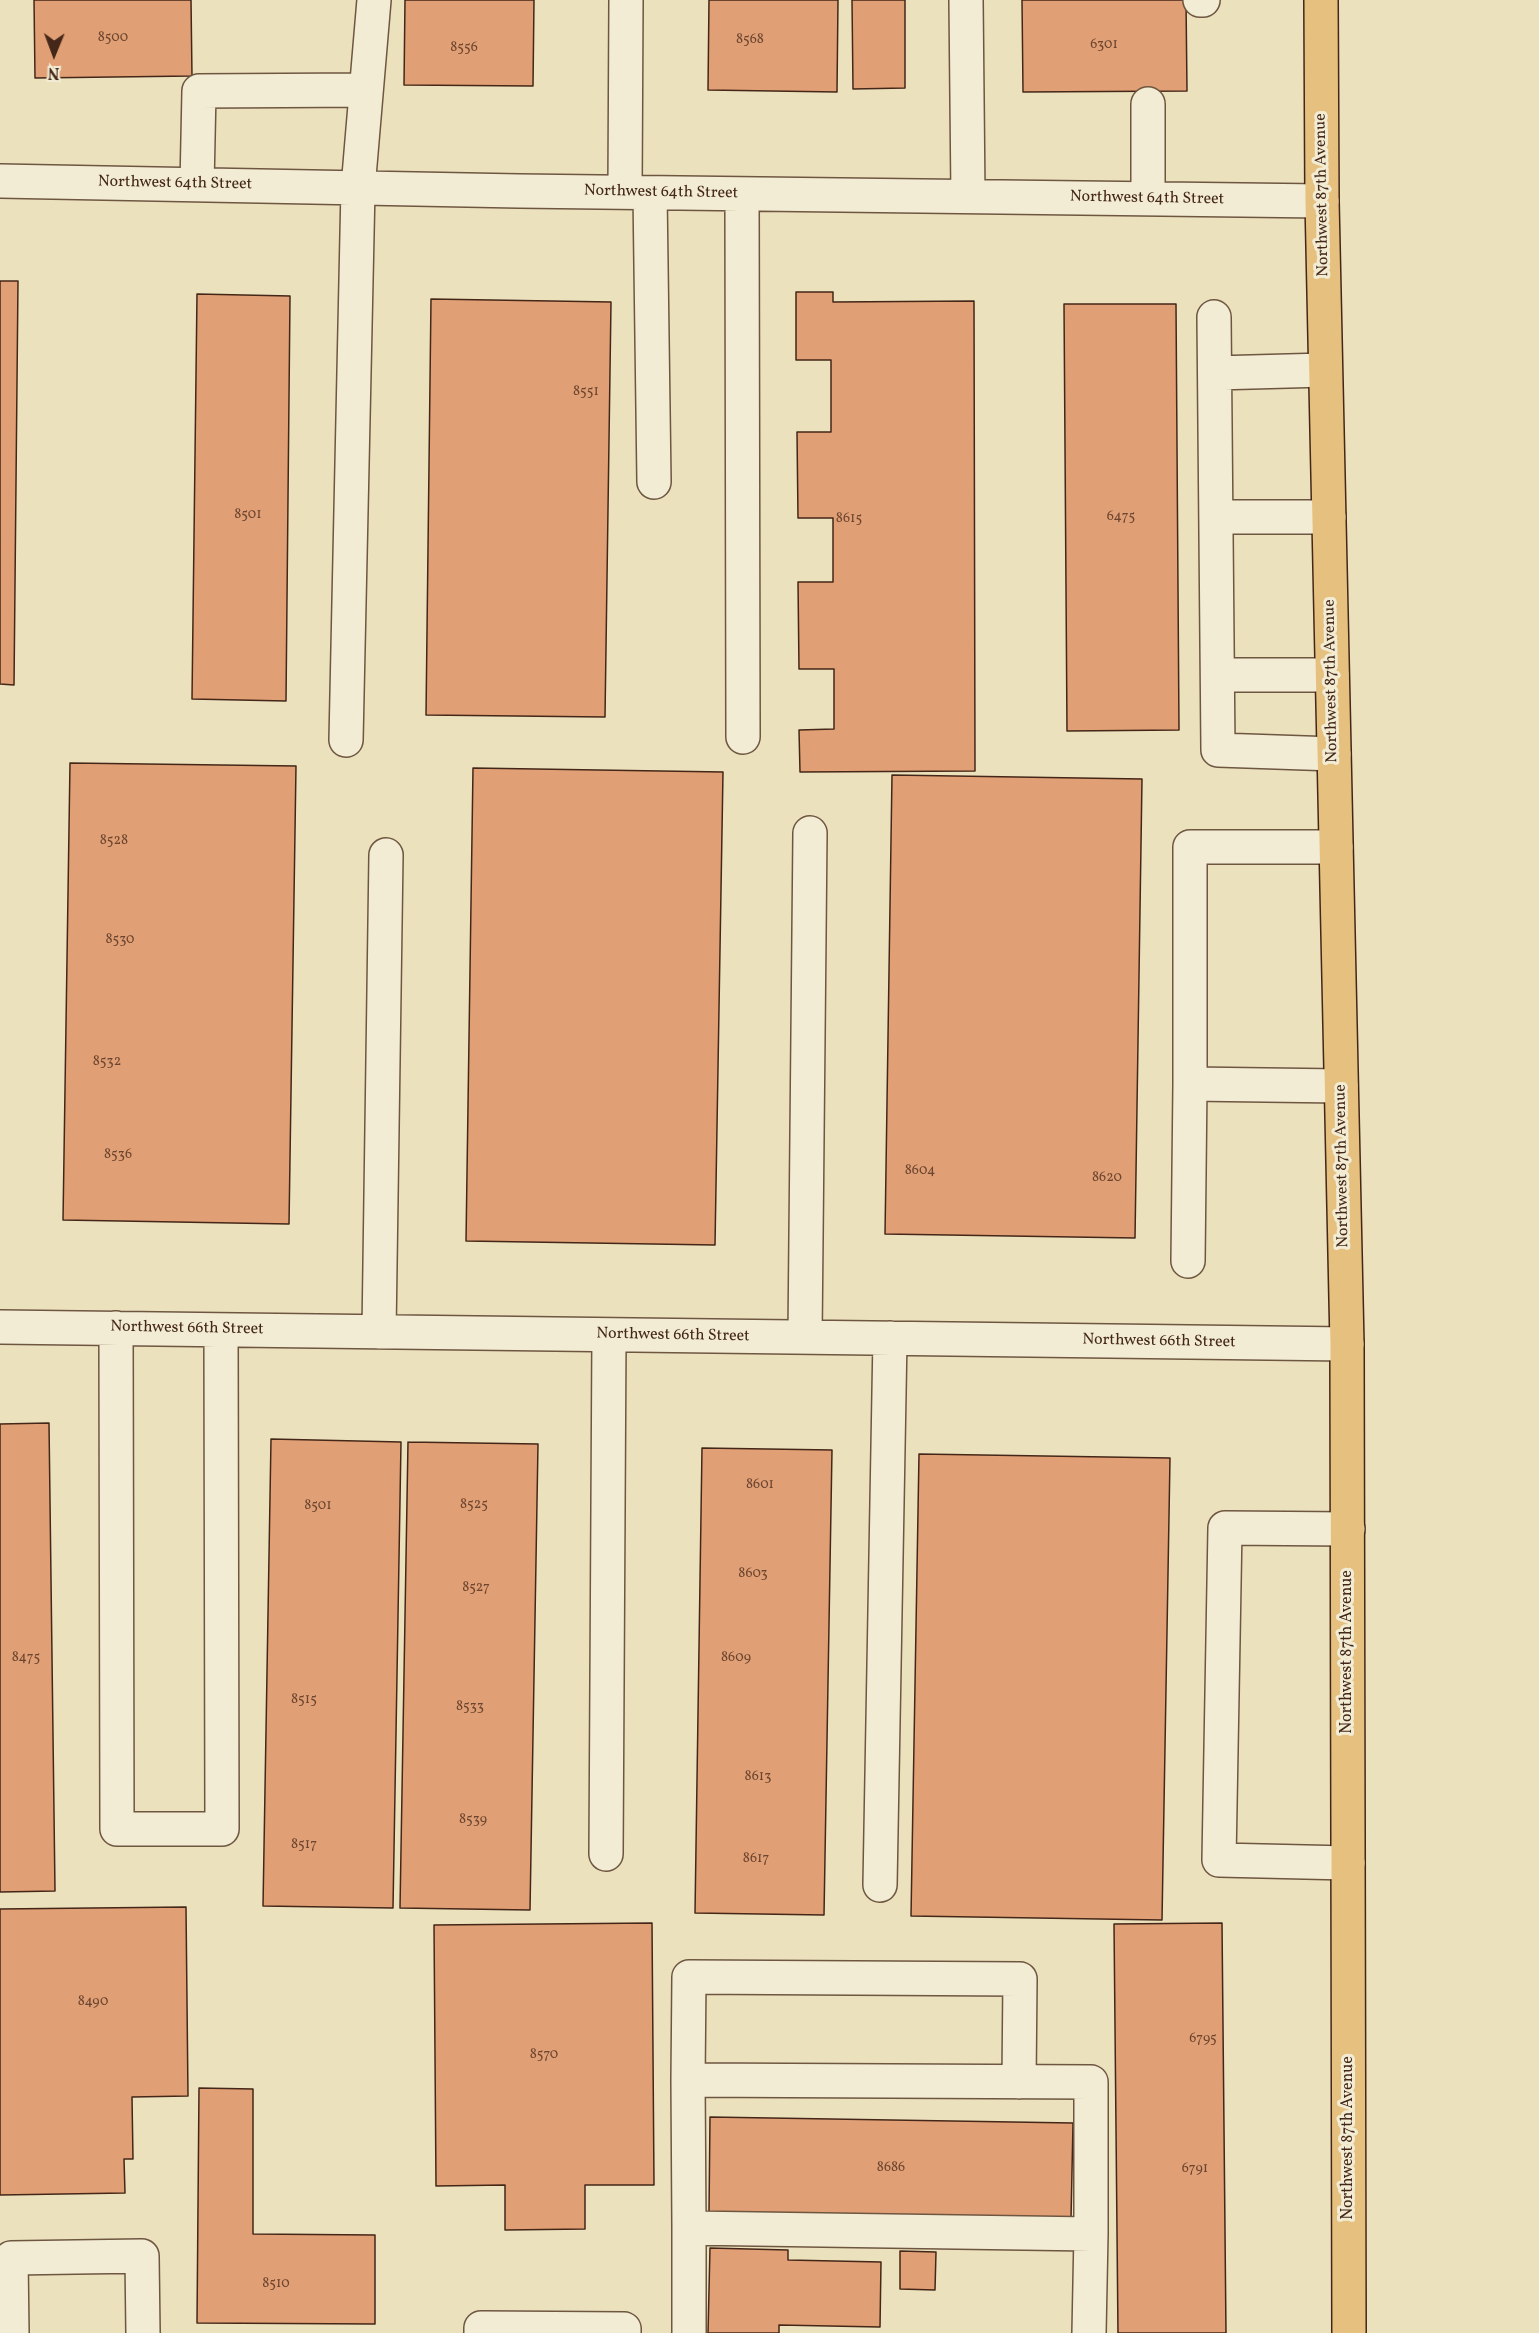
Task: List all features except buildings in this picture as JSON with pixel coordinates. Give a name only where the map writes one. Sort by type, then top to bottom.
[{"type":"main road","name":"Northwest 87th Avenue","points":[[1321,0],[1322,201],[1347,1344],[1349,2333]]},
{"type":"street","points":[[346,740],[357,188],[374,0]]},
{"type":"street","points":[[626,0],[654,482]]},
{"type":"street","points":[[966,0],[968,196]]},
{"type":"street","points":[[197,185],[199,91],[366,90]]},
{"type":"street","points":[[1148,104],[1148,199]]},
{"type":"street","name":"Northwest 64th Street","points":[[0,181],[1322,201]]},
{"type":"street","points":[[742,194],[743,736]]},
{"type":"street","points":[[1214,317],[1218,750],[1334,754]]},
{"type":"street","points":[[1215,372],[1326,370]]},
{"type":"street","points":[[1216,517],[1329,517]]},
{"type":"street","points":[[1218,675],[1332,675]]},
{"type":"street","points":[[805,1337],[810,833]]},
{"type":"street","points":[[1188,1261],[1190,847],[1336,847]]},
{"type":"street","points":[[379,1332],[386,855]]},
{"type":"street","points":[[1190,1084],[1341,1086]]},
{"type":"street","name":"Northwest 66th Street","points":[[0,1327],[1347,1344]]},
{"type":"street","points":[[116,1329],[117,1829],[222,1829],[221,1330]]},
{"type":"street","points":[[606,1854],[609,1335]]},
{"type":"street","points":[[880,1885],[890,1338]]},
{"type":"street","points":[[1348,1530],[1225,1528],[1219,1860],[1348,1863]]},
{"type":"street","points":[[689,2333],[689,1977],[1020,1979],[1019,2082]]},
{"type":"street","points":[[688,2080],[1091,2082],[1089,2333]]},
{"type":"street","points":[[689,2228],[1091,2234]]},
{"type":"street","points":[[12,2333],[11,2258],[142,2256],[143,2333]]},
{"type":"street","points":[[481,2333],[482,2328],[624,2329],[624,2333]]}]
